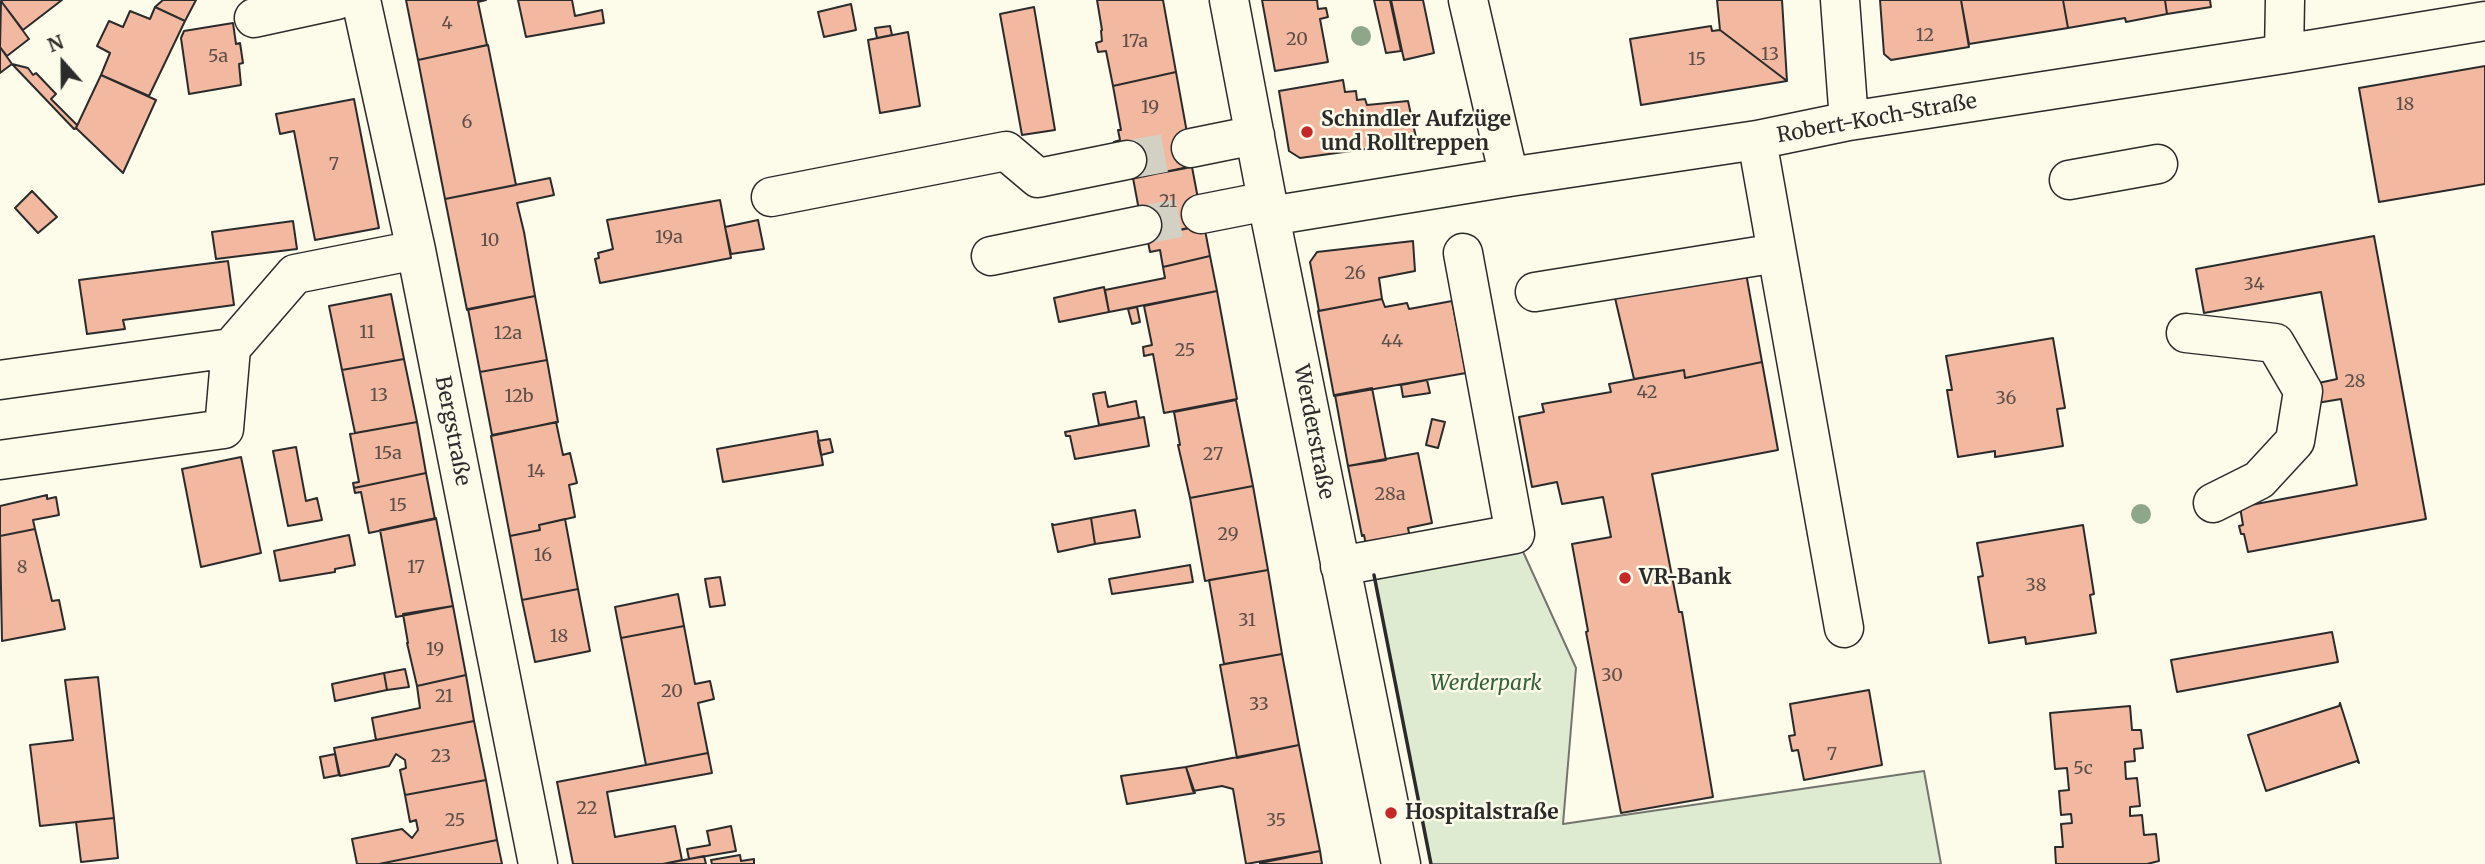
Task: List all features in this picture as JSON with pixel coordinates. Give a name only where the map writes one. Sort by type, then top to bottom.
[{"type":"street","points":[[254,18],[337,0]]},
{"type":"street","name":"Bergstraße","points":[[361,0],[416,250],[538,864]]},
{"type":"street","name":"Werderstraße","points":[[1229,0],[1339,566],[1401,864]]},
{"type":"street","points":[[1468,0],[1509,177]]},
{"type":"street","points":[[1840,0],[1849,121]]},
{"type":"street","points":[[2284,0],[2284,54]]},
{"type":"street","name":"Robert-Koch-Straße","points":[[1201,214],[1509,177],[1757,140],[1849,121],[2485,21]]},
{"type":"street","points":[[1191,148],[1255,135]]},
{"type":"street","points":[[1757,140],[1844,628]]},
{"type":"street","points":[[771,197],[1006,151],[1038,178],[1127,160]]},
{"type":"street","points":[[2069,180],[2158,164]]},
{"type":"street","points":[[991,256],[1142,225]]},
{"type":"street","points":[[0,460],[224,429],[231,348],[295,274],[416,250]]},
{"type":"street","points":[[1339,566],[1515,534],[1463,253]]},
{"type":"street","points":[[1535,292],[1777,253]]},
{"type":"street","points":[[2186,333],[2275,343],[2303,391],[2295,441],[2259,480],[2213,503]]},
{"type":"street","points":[[0,380],[231,348]]},
{"type":"green space","name":"Werderpark","points":[[1515,534],[1576,668],[1563,824],[1924,771],[1941,864],[1431,864],[1371,561]]},
{"type":"building","points":[[62,0],[23,30],[1,1]]},
{"type":"building","points":[[163,0],[196,0],[185,21],[155,7]]},
{"type":"building","points":[[406,0],[486,0],[478,2],[487,45],[418,60]]},
{"type":"building","points":[[518,0],[572,0],[575,16],[602,10],[604,23],[526,37]]},
{"type":"building","points":[[1097,0],[1163,0],[1176,72],[1113,86],[1106,51],[1098,52],[1096,43],[1102,41]]},
{"type":"building","points":[[1262,0],[1317,0],[1318,9],[1326,8],[1328,17],[1320,19],[1328,62],[1275,71]]},
{"type":"building","points":[[1374,0],[1390,0],[1401,51],[1386,53]]},
{"type":"building","points":[[1391,0],[1423,0],[1434,53],[1404,60]]},
{"type":"building","points":[[1717,0],[1782,0],[1787,81],[1720,30]]},
{"type":"building","points":[[1880,0],[1961,0],[1969,47],[1891,60],[1884,54]]},
{"type":"building","points":[[1961,0],[2063,0],[2068,28],[1969,44]]},
{"type":"building","points":[[2063,0],[2165,0],[2167,14],[2126,22],[2125,18],[2068,28]]},
{"type":"building","points":[[2165,0],[2210,0],[2211,7],[2167,14]]},
{"type":"building","points":[[1,1],[29,39],[7,56],[0,47]]},
{"type":"building","points":[[851,4],[856,30],[824,37],[818,12]]},
{"type":"building","points":[[155,7],[185,21],[149,96],[101,75],[110,53],[97,46],[109,21],[123,27],[130,11],[150,19]]},
{"type":"building","points":[[1034,7],[1055,130],[1022,135],[1000,14]]},
{"type":"building","points":[[233,23],[236,44],[240,43],[243,63],[239,64],[241,85],[189,94],[181,38],[184,31]]},
{"type":"building","points":[[890,26],[892,35],[877,38],[875,28]]},
{"type":"building","points":[[1711,26],[1712,31],[1720,30],[1787,81],[1641,105],[1630,39]]},
{"type":"building","points":[[908,32],[920,106],[880,113],[868,40]]},
{"type":"building","points":[[488,45],[516,185],[445,199],[418,60]]},
{"type":"building","points":[[0,47],[12,64],[0,73]]},
{"type":"building","points":[[12,64],[28,68],[33,75],[36,73],[56,94],[51,99],[77,125],[76,128],[74,129]]},
{"type":"building","points":[[2485,66],[2485,184],[2379,202],[2359,88]]},
{"type":"building","points":[[1176,72],[1193,166],[1131,179],[1115,152],[1114,142],[1120,140],[1118,130],[1121,130],[1113,86]]},
{"type":"building","points":[[101,75],[156,100],[123,173],[76,128]]},
{"type":"building","points":[[1343,80],[1345,92],[1356,91],[1357,100],[1365,99],[1367,105],[1408,101],[1417,142],[1300,158],[1289,151],[1279,91]]},
{"type":"building","points":[[354,99],[379,228],[315,240],[294,131],[280,134],[276,114]]},
{"type":"building","points":[[1192,167],[1203,225],[1144,237],[1133,178]]},
{"type":"building","points":[[550,178],[554,195],[517,203],[535,296],[467,310],[445,199]]},
{"type":"building","points":[[32,191],[57,217],[38,233],[15,208]]},
{"type":"building","points":[[720,200],[731,258],[600,283],[595,259],[599,258],[598,253],[613,249],[607,220]]},
{"type":"building","points":[[758,220],[764,249],[731,254],[725,227]]},
{"type":"building","points":[[293,221],[297,249],[216,259],[212,232]]},
{"type":"building","points":[[1204,225],[1210,256],[1163,267],[1160,250],[1150,252],[1147,237]]},
{"type":"building","points":[[2374,236],[2426,519],[2248,552],[2244,534],[2241,534],[2239,526],[2243,525],[2240,507],[2357,485],[2341,399],[2317,403],[2314,384],[2337,379],[2321,292],[2204,313],[2196,269]]},
{"type":"building","points":[[1413,241],[1415,271],[1379,278],[1382,299],[1319,311],[1310,262],[1317,252]]},
{"type":"building","points":[[1210,256],[1217,291],[1109,312],[1105,290],[1165,278],[1163,267]]},
{"type":"building","points":[[228,261],[234,305],[123,320],[125,329],[87,334],[79,280]]},
{"type":"building","points":[[1746,273],[1762,362],[1685,378],[1684,370],[1634,379],[1615,298]]},
{"type":"building","points":[[1104,287],[1109,312],[1059,322],[1054,298]]},
{"type":"building","points":[[1217,291],[1237,399],[1164,413],[1153,354],[1144,356],[1143,347],[1152,345],[1144,306]]},
{"type":"building","points":[[391,294],[404,359],[342,370],[329,306]]},
{"type":"building","points":[[535,296],[547,360],[480,372],[468,309]]},
{"type":"building","points":[[1382,299],[1385,307],[1407,303],[1409,309],[1452,301],[1466,373],[1334,396],[1318,311]]},
{"type":"building","points":[[1137,307],[1140,322],[1132,324],[1128,309]]},
{"type":"building","points":[[2053,338],[2065,408],[2057,409],[2063,446],[1995,457],[1995,451],[1958,457],[1947,390],[1952,390],[1946,356]]},
{"type":"building","points":[[404,359],[417,422],[355,433],[342,370]]},
{"type":"building","points":[[547,360],[558,422],[492,435],[480,372]]},
{"type":"building","name":"VR-Bank","points":[[1762,362],[1778,450],[1652,474],[1679,612],[1682,612],[1713,797],[1621,813],[1572,544],[1611,537],[1603,497],[1562,504],[1557,482],[1532,487],[1519,417],[1544,412],[1542,404],[1611,392],[1609,384],[1684,370],[1685,378]]},
{"type":"building","points":[[1427,380],[1430,393],[1403,397],[1401,385]]},
{"type":"building","points":[[1372,388],[1386,460],[1348,466],[1335,395]]},
{"type":"building","points":[[1105,392],[1108,407],[1136,401],[1139,418],[1099,425],[1093,394]]},
{"type":"building","points":[[1236,400],[1253,486],[1190,498],[1178,445],[1174,412]]},
{"type":"building","points":[[1144,417],[1149,446],[1075,459],[1070,436],[1066,436],[1065,432]]},
{"type":"building","points":[[1432,419],[1445,422],[1438,448],[1426,445]]},
{"type":"building","points":[[417,422],[426,473],[354,488],[353,483],[359,482],[350,434]]},
{"type":"building","points":[[556,422],[563,455],[570,453],[577,483],[569,485],[575,517],[539,525],[540,530],[510,536],[491,436]]},
{"type":"building","points":[[817,431],[823,465],[723,482],[717,449]]},
{"type":"building","points":[[830,439],[833,452],[821,455],[818,441]]},
{"type":"building","points":[[296,447],[306,501],[317,498],[322,520],[288,526],[273,451]]},
{"type":"building","points":[[1418,453],[1432,523],[1408,528],[1411,543],[1367,551],[1348,466]]},
{"type":"building","points":[[241,457],[261,553],[201,567],[182,469]]},
{"type":"building","points":[[426,473],[435,519],[369,533],[361,492],[355,493],[354,488]]},
{"type":"building","points":[[1253,486],[1268,570],[1205,581],[1190,498]]},
{"type":"building","points":[[47,495],[47,499],[56,497],[59,515],[33,520],[35,529],[0,536],[0,506]]},
{"type":"building","points":[[1135,510],[1140,537],[1095,544],[1091,518]]},
{"type":"building","points":[[436,518],[453,606],[396,617],[380,530]]},
{"type":"building","points":[[1091,518],[1095,544],[1058,552],[1052,524]]},
{"type":"building","points":[[565,519],[578,589],[522,600],[510,536],[540,530],[539,525]]},
{"type":"building","points":[[2083,525],[2094,594],[2090,595],[2096,633],[2026,644],[2025,637],[1989,643],[1978,577],[1983,576],[1977,543]]},
{"type":"building","points":[[35,529],[52,601],[59,600],[65,629],[2,641],[0,536]]},
{"type":"building","points":[[349,535],[355,565],[335,569],[335,572],[280,581],[274,551]]},
{"type":"building","points":[[1190,565],[1193,582],[1112,594],[1109,579]]},
{"type":"building","points":[[1268,570],[1282,654],[1224,664],[1209,580]]},
{"type":"building","points":[[720,577],[725,605],[710,607],[705,579]]},
{"type":"building","points":[[578,589],[590,651],[535,662],[522,600]]},
{"type":"building","points":[[678,594],[684,626],[621,638],[615,607]]},
{"type":"building","points":[[453,606],[466,675],[417,686],[403,614]]},
{"type":"building","points":[[684,626],[695,684],[710,681],[714,699],[698,703],[708,753],[646,765],[621,638]]},
{"type":"building","points":[[2332,632],[2338,662],[2177,692],[2171,660]]},
{"type":"building","points":[[1282,654],[1299,745],[1237,758],[1220,665]]},
{"type":"building","points":[[405,669],[409,687],[387,690],[384,673]]},
{"type":"building","points":[[384,673],[387,690],[335,701],[332,684]]},
{"type":"building","points":[[466,675],[474,721],[376,740],[372,718],[420,708],[417,686]]},
{"type":"building","points":[[98,677],[114,818],[40,826],[30,745],[73,740],[65,680]]},
{"type":"building","points":[[1869,690],[1882,765],[1804,780],[1798,750],[1792,751],[1789,736],[1795,735],[1790,704]]},
{"type":"building","points":[[2340,703],[2359,763],[2357,761],[2266,791],[2248,735],[2339,706]]},
{"type":"building","points":[[2130,706],[2132,730],[2141,730],[2143,748],[2134,749],[2135,761],[2125,762],[2126,779],[2137,778],[2140,806],[2130,807],[2130,816],[2142,815],[2144,835],[2156,834],[2159,861],[2147,864],[2056,864],[2055,847],[2063,847],[2061,824],[2072,823],[2071,814],[2061,815],[2059,791],[2069,790],[2067,768],[2055,769],[2050,713]]},
{"type":"building","points":[[474,721],[486,780],[405,795],[400,770],[406,768],[405,760],[396,754],[389,766],[340,776],[334,748]]},
{"type":"building","points":[[1299,745],[1320,851],[1246,864],[1233,789],[1222,786],[1193,791],[1186,767]]},
{"type":"building","points":[[708,753],[712,773],[607,792],[615,837],[675,826],[682,860],[663,864],[573,864],[557,782]]},
{"type":"building","points":[[335,754],[339,775],[324,778],[320,757]]},
{"type":"building","points":[[1186,767],[1195,793],[1127,804],[1121,776]]},
{"type":"building","points":[[486,780],[497,840],[379,864],[357,864],[352,839],[402,829],[412,838],[418,830],[416,820],[410,822],[405,795]]},
{"type":"building","points":[[114,818],[118,858],[81,862],[76,822]]},
{"type":"building","points":[[731,826],[736,851],[689,859],[687,849],[710,845],[707,831]]},
{"type":"building","points":[[497,840],[502,864],[379,864]]},
{"type":"building","points":[[1320,851],[1322,864],[1260,864],[1260,863]]},
{"type":"building","points":[[740,855],[741,861],[754,859],[754,864],[712,864],[711,860]]},
{"type":"building","points":[[704,856],[706,864],[663,864],[689,859]]},
{"type":"tunnel","points":[[1127,160],[1191,148]]},
{"type":"tunnel","points":[[1142,225],[1201,214]]},
{"type":"wall","points":[[1374,575],[1431,864]]},
{"type":"place","name":"Schindler Aufzüge und Rolltreppen","points":[[1307,132]]},
{"type":"place","name":"VR-Bank","points":[[1625,578]]},
{"type":"place","name":"Hospitalstraße","points":[[1391,813]]}]
